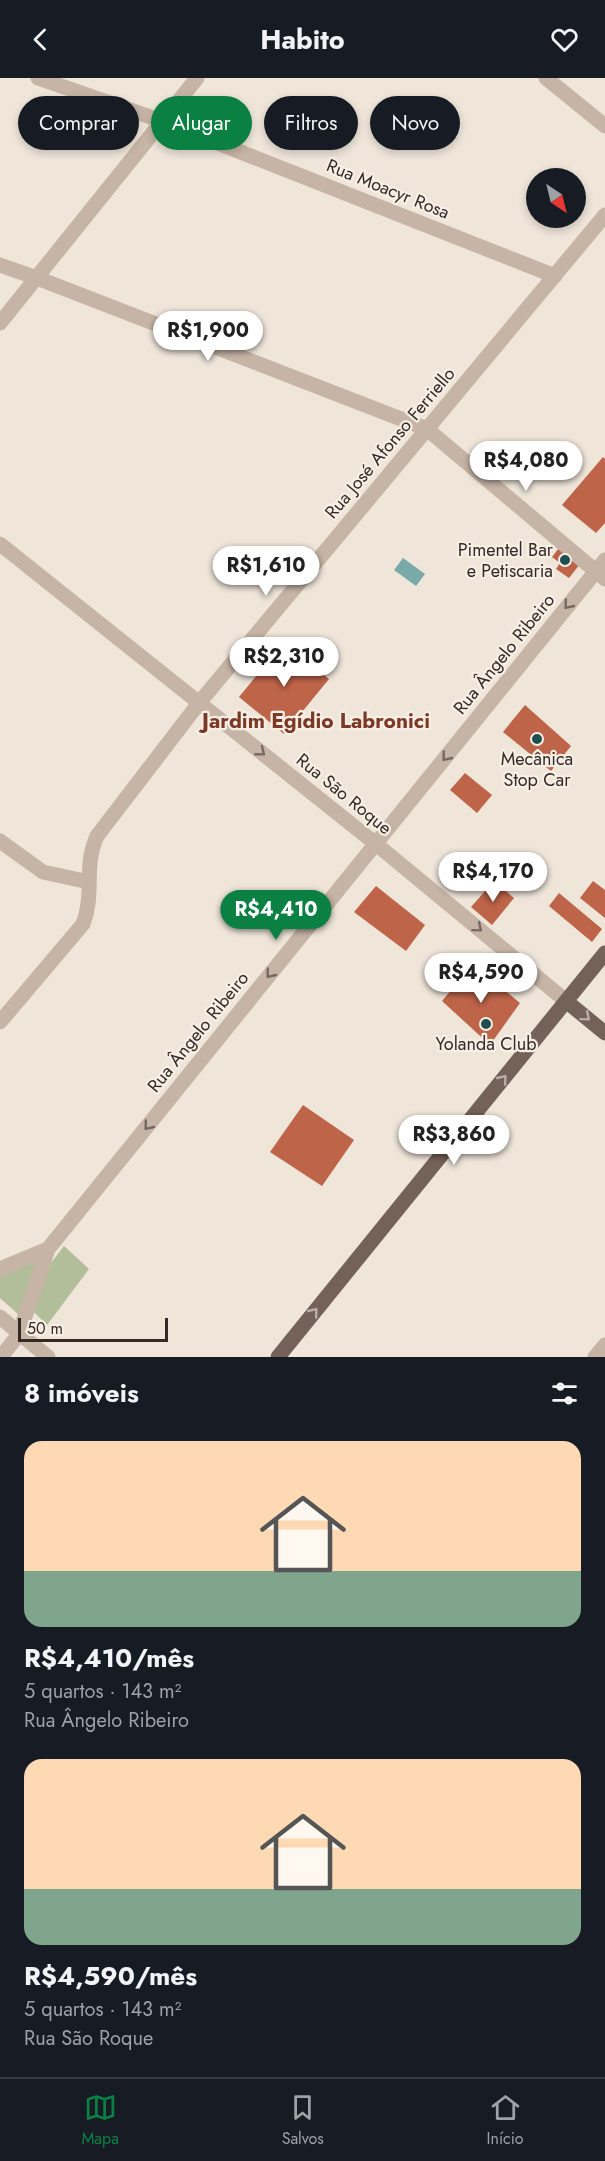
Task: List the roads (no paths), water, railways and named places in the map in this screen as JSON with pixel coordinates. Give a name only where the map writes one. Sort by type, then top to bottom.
[{"type":"main road","points":[[278,1357],[605,953]]},
{"type":"main road","name":"Rua São Roque","points":[[566,1001],[605,1033]]},
{"type":"street","name":"Rua Moacyr Rosa","points":[[38,78],[151,117]]},
{"type":"street","points":[[182,96],[197,78]]},
{"type":"street","points":[[546,78],[605,126]]},
{"type":"street","points":[[0,323],[151,135]]},
{"type":"street","name":"Rua Moacyr Rosa","points":[[236,150],[555,276]]},
{"type":"street","name":"Rua José Afonso Ferriello","points":[[0,1022],[82,924],[88,905],[89,859],[97,836],[199,703],[605,215]]},
{"type":"street","points":[[0,265],[427,429],[602,570]]},
{"type":"street","name":"Rua São Roque","points":[[0,544],[376,844],[566,1001]]},
{"type":"street","name":"Rua Ângelo Ribeiro","points":[[1,1357],[19,1334],[48,1249],[376,844],[602,570]]},
{"type":"street","points":[[0,841],[43,872],[89,882]]},
{"type":"street","name":"Rua Ângelo Ribeiro","points":[[0,1269],[48,1249]]},
{"type":"street","points":[[0,1317],[48,1357]]},
{"type":"street","points":[[595,1357],[605,1345]]},
{"type":"water","points":[[403,558],[425,574],[416,586],[394,570]]},
{"type":"place","name":"Pimentel Bar e Petiscaria","points":[[565,560]]},
{"type":"place","name":"Mecânica Stop Car","points":[[537,739]]},
{"type":"place","name":"Yolanda Club","points":[[486,1024]]},
{"type":"district","name":"Jardim Egídio Labronici","points":[[316,721]]}]
